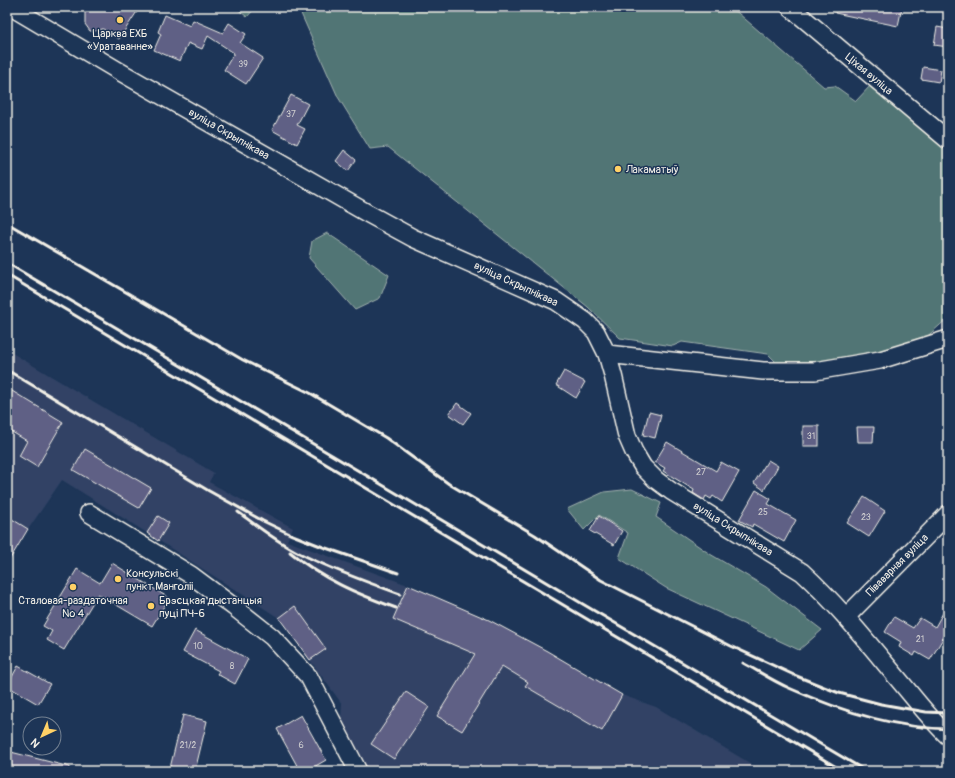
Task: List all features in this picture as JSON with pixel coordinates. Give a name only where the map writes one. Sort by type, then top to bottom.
[{"type":"street","name":"вуліца Скрыпнікава","points":[[11,7],[117,70],[412,238],[556,301],[585,321],[596,332],[607,354],[614,375],[627,436],[643,467],[656,480],[671,491],[802,572],[846,617],[948,736]]},
{"type":"street","name":"Ціхая вуліца","points":[[790,7],[948,140]]},
{"type":"street","points":[[607,354],[763,371],[815,371],[880,360],[948,339]]},
{"type":"street","points":[[89,513],[190,574],[272,637],[309,677],[358,771]]},
{"type":"street","name":"Піваварная вуліца","points":[[846,617],[948,514]]},
{"type":"shaded area","points":[[7,350],[214,473],[209,482],[293,528],[287,541],[408,585],[489,620],[622,695],[656,707],[763,771],[369,771],[341,720],[342,704],[279,618],[62,480],[7,560]]},
{"type":"green space","points":[[235,7],[256,7],[247,17]]},
{"type":"green space","name":"Лакаматыў","points":[[296,7],[731,7],[824,87],[835,86],[856,101],[871,85],[948,150],[948,318],[922,341],[858,359],[778,364],[768,354],[682,342],[673,346],[620,338],[588,307],[388,147],[370,149],[338,97],[299,9]]},
{"type":"green space","points":[[327,233],[389,275],[380,298],[355,310],[309,258],[312,241]]},
{"type":"green space","points":[[632,489],[661,503],[656,517],[710,554],[766,587],[822,630],[799,650],[666,588],[619,558],[628,533],[599,515],[584,530],[567,509],[604,492]]},
{"type":"building","points":[[85,7],[140,7],[119,39],[103,29],[90,31],[85,24]]},
{"type":"building","points":[[836,7],[902,7],[898,26],[835,13]]},
{"type":"building","points":[[165,15],[190,26],[193,20],[223,33],[229,23],[246,34],[240,43],[263,58],[246,84],[224,70],[234,53],[208,36],[202,49],[188,43],[180,61],[154,50],[161,34],[158,32]]},
{"type":"building","points":[[937,27],[948,29],[948,47],[934,45]]},
{"type":"building","points":[[923,67],[941,70],[939,82],[921,79]]},
{"type":"building","points":[[291,95],[308,104],[297,125],[305,129],[297,144],[272,130]]},
{"type":"building","points":[[344,150],[356,160],[348,171],[336,161]]},
{"type":"building","points":[[564,371],[585,382],[576,398],[556,385]]},
{"type":"building","points":[[7,388],[63,422],[37,467],[19,456],[27,441],[7,429]]},
{"type":"building","points":[[457,403],[471,413],[463,424],[449,414]]},
{"type":"building","points":[[649,412],[661,415],[655,438],[643,435]]},
{"type":"building","points":[[803,426],[819,426],[819,446],[803,446]]},
{"type":"building","points":[[857,427],[874,427],[873,442],[858,442]]},
{"type":"building","points":[[667,442],[716,471],[721,462],[739,472],[722,502],[713,496],[711,499],[706,496],[704,500],[693,493],[694,490],[663,471],[665,468],[655,462]]},
{"type":"building","points":[[85,449],[151,488],[139,508],[73,470]]},
{"type":"building","points":[[768,460],[778,466],[764,490],[754,483]]},
{"type":"building","points":[[756,490],[771,499],[768,504],[796,520],[784,542],[753,524],[752,527],[739,520]]},
{"type":"building","points":[[864,497],[885,511],[869,537],[847,523]]},
{"type":"building","points":[[7,516],[28,529],[7,564]]},
{"type":"building","points":[[158,516],[169,523],[158,541],[147,533]]},
{"type":"building","points":[[599,516],[622,531],[614,545],[590,531]]},
{"type":"building","points":[[112,563],[169,598],[152,626],[98,594],[64,650],[47,640],[52,631],[43,626],[77,569],[100,583]]},
{"type":"building","points":[[408,585],[489,620],[547,651],[622,695],[602,731],[525,686],[528,682],[502,666],[462,731],[437,716],[475,654],[393,619]]},
{"type":"building","points":[[948,604],[948,630],[930,660],[916,652],[914,656],[899,647],[901,642],[885,632],[894,617],[913,628],[920,618],[935,627]]},
{"type":"building","points":[[295,606],[326,649],[310,660],[279,618]]},
{"type":"building","points":[[195,630],[248,659],[235,684],[217,674],[219,671],[183,652]]},
{"type":"building","points":[[18,666],[50,684],[38,704],[7,686]]},
{"type":"building","points":[[406,692],[429,707],[394,759],[371,744]]},
{"type":"building","points":[[183,715],[207,721],[195,771],[181,771],[170,768]]},
{"type":"building","points":[[301,715],[326,760],[307,771],[300,771],[277,729]]},
{"type":"building","points":[[7,751],[70,767],[69,771],[7,771]]},
{"type":"railway","points":[[7,223],[243,360],[310,393],[386,438],[449,484],[535,535],[601,580],[731,646],[794,675],[839,693],[881,704],[926,712],[948,713]]},
{"type":"railway","points":[[7,263],[866,771]]},
{"type":"railway","points":[[7,275],[843,771]]},
{"type":"railway","points":[[7,370],[209,491],[263,521],[323,547],[398,573]]},
{"type":"railway","points":[[238,512],[291,549],[349,575],[400,594]]},
{"type":"railway","points":[[290,552],[315,570],[340,585],[396,608]]},
{"type":"railway","points":[[743,663],[789,688],[827,704],[886,721],[927,728],[948,729]]},
{"type":"place","name":"Царква ЕХБ «Уратаванне»","points":[[120,20]]},
{"type":"place","name":"Лакаматыў","points":[[618,169]]},
{"type":"place","name":"Консульскі пункт Манголіі","points":[[118,579]]},
{"type":"place","name":"Сталовая-раздаточная № 4","points":[[73,587]]},
{"type":"place","name":"Брэсцкая дыстанцыя пуці ПЧ-6","points":[[151,606]]}]
